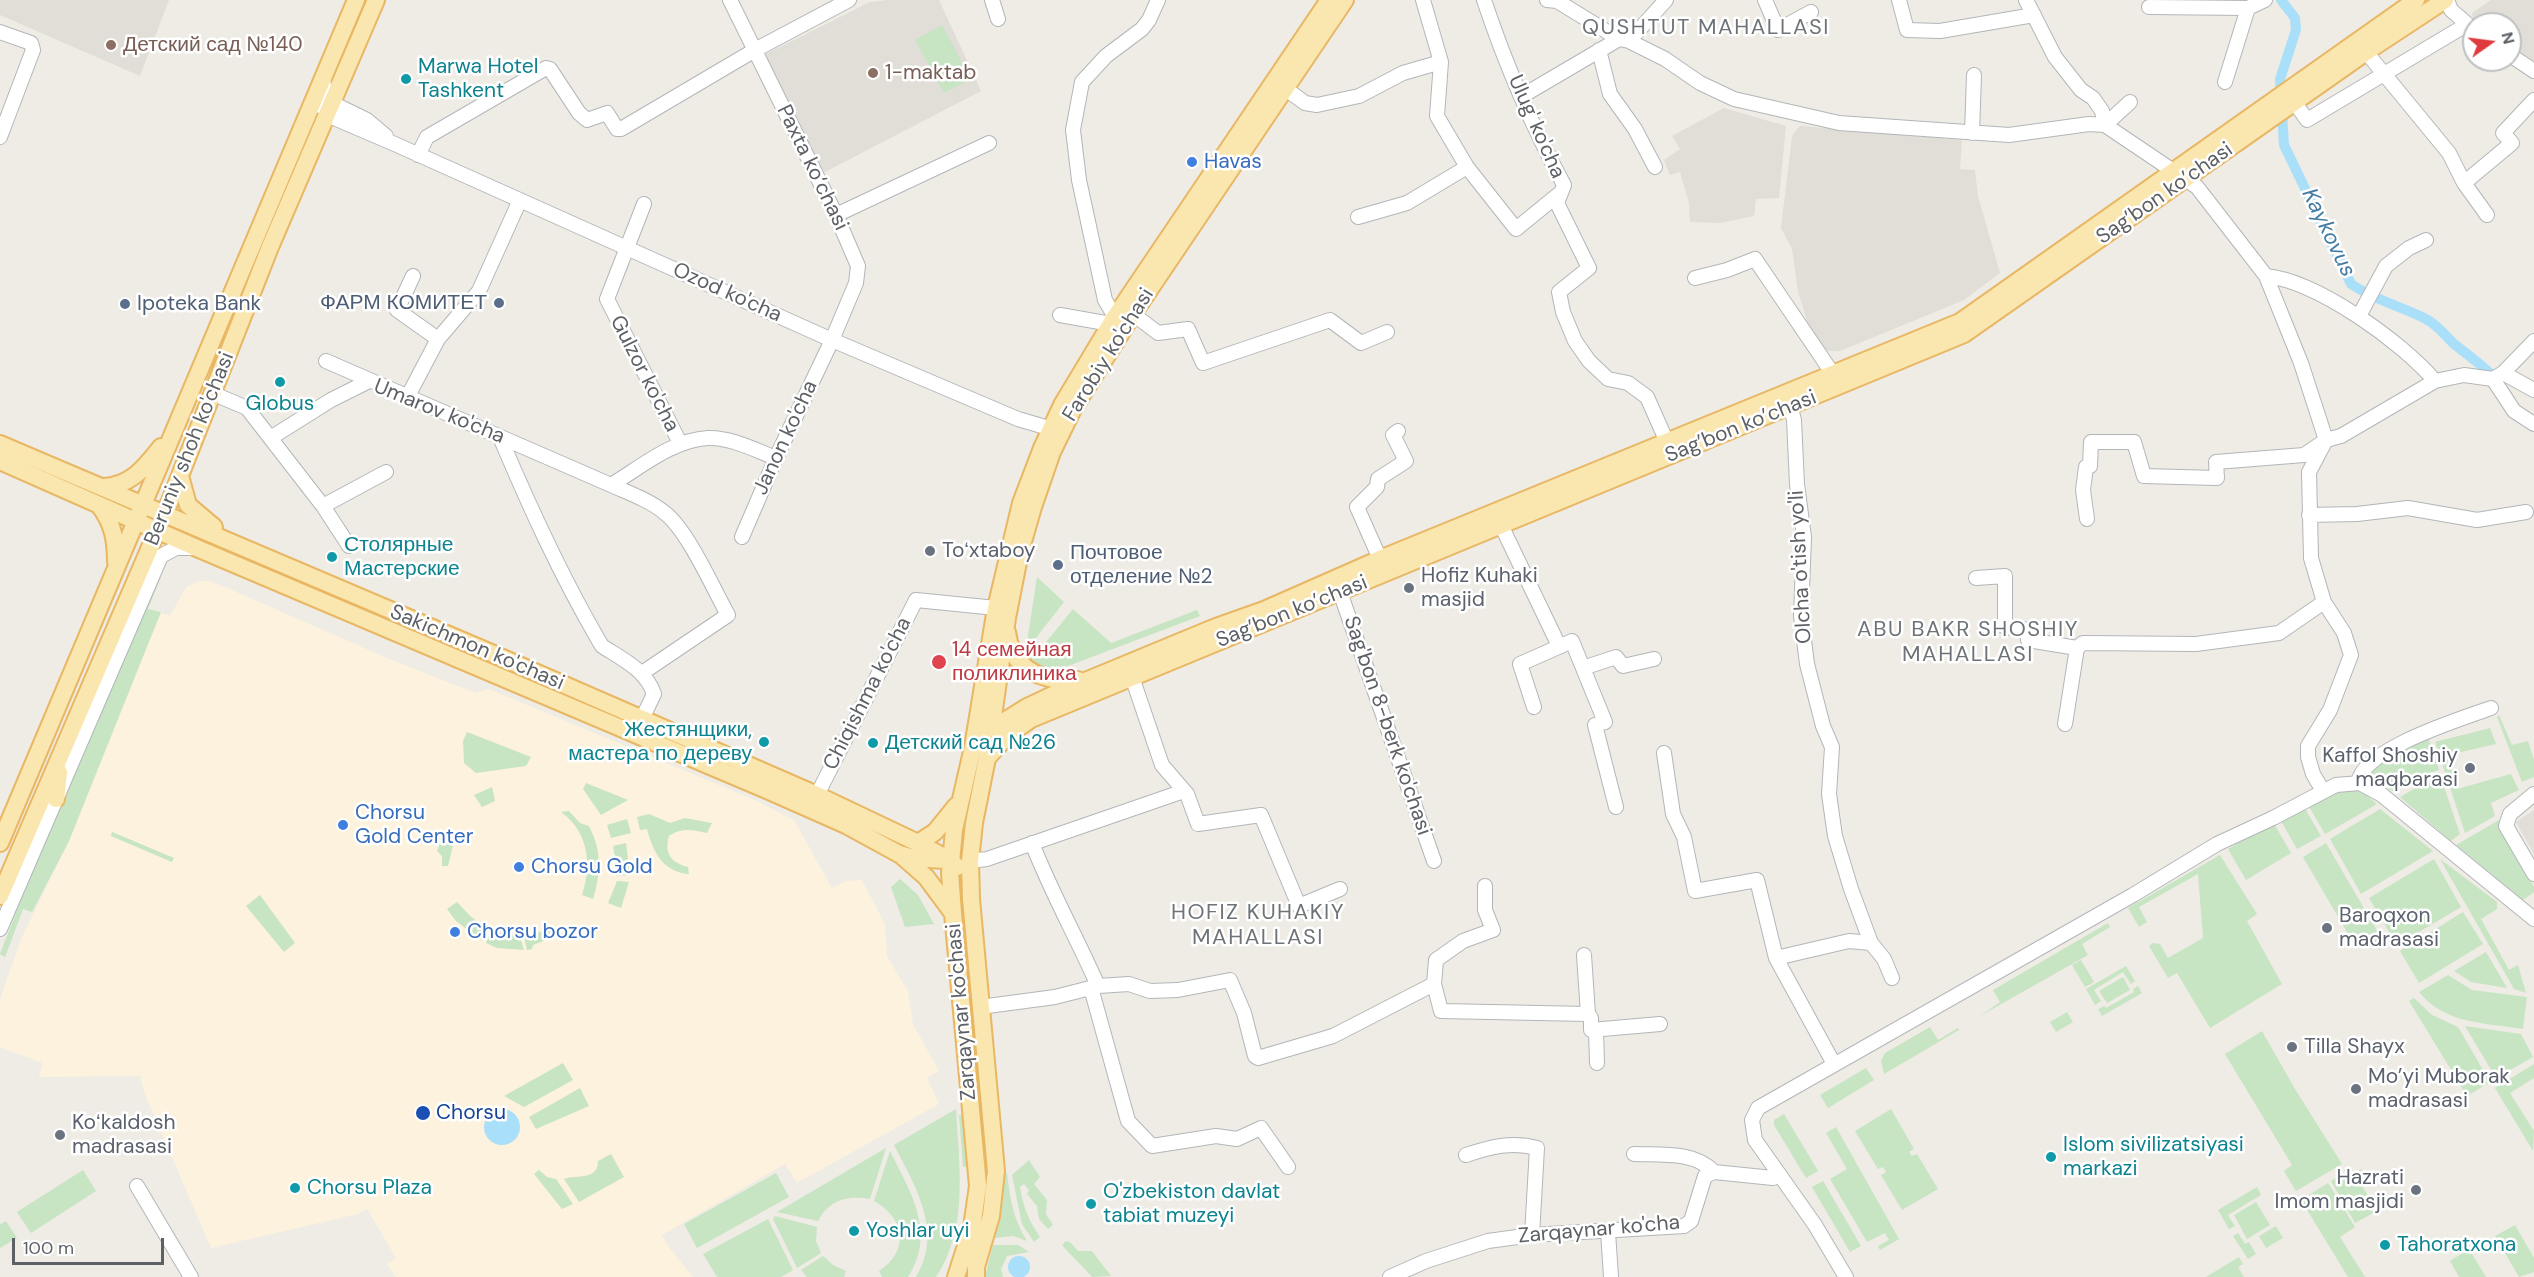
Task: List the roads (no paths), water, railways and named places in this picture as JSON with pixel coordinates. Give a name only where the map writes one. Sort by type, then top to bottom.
[{"type":"main road","name":"Beruniy shoh ko'chasi","points":[[0,896],[61,754],[131,607],[157,531],[214,394],[270,247],[323,77],[356,0]]},
{"type":"main road","name":"Beruniy shoh ko'chasi","points":[[0,843],[173,433],[310,123],[328,108],[376,0]]},
{"type":"main road","name":"Farobiy ko'chasi","points":[[973,747],[1001,613],[1056,429],[1121,320],[1329,0]]},
{"type":"main road","name":"Farobiy ko'chasi","points":[[1121,320],[1286,89],[1345,0]]},
{"type":"main road","name":"Sag’bon ko’chasi","points":[[2290,101],[2416,0]]},
{"type":"main road","name":"Sag’bon ko’chasi","points":[[973,747],[991,731],[1026,707],[1091,679],[1216,627],[1264,610],[1380,559],[1789,400],[1960,322],[2180,175],[2268,113],[2446,0]]},
{"type":"main road","name":"Sag’bon ko’chasi","points":[[1789,400],[1833,374],[1852,373]]},
{"type":"main road","points":[[101,487],[116,487],[136,476],[173,433]]},
{"type":"main road","name":"Sag’bon ko’chasi","points":[[987,758],[1007,736],[1031,719],[1501,525],[1676,443]]},
{"type":"main road","name":"Sakichmon ko'chasi","points":[[0,444],[642,719],[820,788],[951,860],[970,881]]},
{"type":"main road","name":"Sakichmon ko'chasi","points":[[0,461],[199,549],[626,728],[846,825],[899,854],[913,858],[970,861]]},
{"type":"main road","points":[[180,476],[184,496],[192,509],[238,545]]},
{"type":"main road","points":[[99,505],[107,515],[115,537],[116,568]]},
{"type":"main road","name":"Farobiy ko'chasi","points":[[987,758],[1001,613]]},
{"type":"main road","points":[[1001,613],[1011,649],[1016,660],[1026,669],[1051,680],[1091,679]]},
{"type":"main road","points":[[973,747],[987,758]]},
{"type":"main road","name":"Zarqaynar ko'chasi","points":[[956,1277],[972,1227],[978,1186],[953,913],[951,860],[959,800],[973,747]]},
{"type":"main road","points":[[56,799],[61,754]]},
{"type":"main road","name":"Zarqaynar ko'chasi","points":[[976,1277],[978,1261],[991,1216],[996,1181],[970,881],[975,817],[987,758]]},
{"type":"main road","points":[[918,843],[945,822],[959,800]]},
{"type":"main road","points":[[899,854],[926,877],[953,913]]},
{"type":"main road","points":[[10,874],[28,862]]},
{"type":"street","name":"Paxta ko‘chasi","points":[[730,0],[836,215],[858,266],[856,283],[832,340]]},
{"type":"street","points":[[418,155],[427,137],[546,68],[550,69],[579,113],[587,120],[607,113],[617,129],[621,129],[755,50],[849,0]]},
{"type":"street","points":[[992,0],[998,19]]},
{"type":"street","name":"Farobiy ko'chasi","points":[[1121,320],[1105,300],[1079,180],[1073,130],[1082,82],[1106,56],[1142,29],[1158,0]]},
{"type":"street","points":[[1423,0],[1441,62],[1437,116],[1467,167],[1516,229],[1559,194]]},
{"type":"street","name":"Ulug' ko'cha","points":[[1484,0],[1496,36],[1544,147],[1564,185],[1557,202],[1589,268],[1559,292],[1563,312],[1575,341],[1589,361],[1608,379],[1628,383],[1647,397],[1676,443]]},
{"type":"street","points":[[1547,0],[1557,1],[1624,40],[1665,59],[1700,84],[1734,99],[1839,123],[1972,133],[2009,135],[2089,124],[2105,125],[2197,187],[2266,276],[2301,363],[2326,440],[2309,472],[2311,558],[2324,602],[2344,633],[2351,655],[2330,710],[2308,746],[2308,757],[2313,774],[2323,791]]},
{"type":"street","points":[[1522,96],[1599,50],[1624,40],[1666,0]]},
{"type":"street","points":[[1764,0],[1778,30],[1811,12]]},
{"type":"street","points":[[1899,0],[1907,30],[1940,31],[2034,15]]},
{"type":"street","points":[[2025,0],[2055,57],[2081,90],[2093,98],[2102,111],[2105,125]]},
{"type":"street","points":[[2149,7],[2171,3],[2248,8],[2265,0]]},
{"type":"street","points":[[2446,0],[2451,10],[2462,20]]},
{"type":"street","points":[[2225,82],[2248,8]]},
{"type":"street","points":[[0,32],[31,43],[33,50],[0,137]]},
{"type":"street","points":[[2290,101],[2307,120],[2383,74],[2462,32]]},
{"type":"street","points":[[1599,50],[1610,94],[1635,129],[1655,167]]},
{"type":"street","points":[[2366,52],[2449,153],[2464,183],[2487,215]]},
{"type":"street","points":[[1286,89],[1305,103],[1317,105],[1359,96],[1403,73],[1441,62]]},
{"type":"street","points":[[1972,133],[1974,75]]},
{"type":"street","points":[[323,77],[328,108]]},
{"type":"street","points":[[2464,183],[2512,143],[2503,133],[2534,100]]},
{"type":"street","points":[[2105,125],[2130,102]]},
{"type":"street","name":"Ozod ko'cha","points":[[328,108],[367,120],[397,145],[418,155],[832,340],[1018,419],[1056,429]]},
{"type":"street","points":[[836,215],[989,143]]},
{"type":"street","points":[[1358,217],[1407,203],[1467,167]]},
{"type":"street","points":[[408,396],[438,339],[479,291],[520,200]]},
{"type":"street","name":"Gulzor ko'cha","points":[[644,204],[608,293],[608,304],[680,443]]},
{"type":"street","points":[[2359,316],[2386,266],[2409,248],[2426,240]]},
{"type":"street","points":[[1695,278],[1727,270],[1755,259],[1833,374]]},
{"type":"street","points":[[413,276],[397,310],[438,339]]},
{"type":"street","points":[[2266,276],[2306,288],[2359,316],[2403,350],[2435,381]]},
{"type":"street","points":[[1060,315],[1121,320],[1158,333],[1188,329],[1203,363],[1330,320],[1361,343],[1387,332]]},
{"type":"street","name":"Janon ko'cha","points":[[742,537],[776,458],[832,340]]},
{"type":"street","points":[[2498,376],[2534,341]]},
{"type":"street","points":[[326,362],[369,381]]},
{"type":"street","points":[[2087,519],[2083,489],[2086,467],[2090,466],[2091,442],[2134,442],[2144,476],[2217,478],[2216,462],[2304,455],[2326,440],[2341,436],[2435,381],[2464,375],[2498,376],[2534,390]]},
{"type":"street","points":[[2498,376],[2514,411],[2534,424]]},
{"type":"street","name":"Umarov ko'cha","points":[[272,437],[331,400],[369,381],[611,485],[666,514],[686,540],[728,615],[642,673]]},
{"type":"street","points":[[214,394],[247,408],[272,437],[323,506],[349,546]]},
{"type":"street","name":"Olcha o'tish yo'li","points":[[1789,400],[1796,438],[1797,484],[1804,537],[1801,616],[1804,645],[1823,726],[1832,747],[1829,794],[1835,836],[1871,943],[1884,959],[1892,978]]},
{"type":"street","points":[[1380,559],[1357,507],[1377,487],[1378,479],[1406,461],[1393,435],[1398,431]]},
{"type":"street","points":[[500,437],[535,522],[602,646],[642,673],[654,693],[642,719]]},
{"type":"street","points":[[611,485],[680,443],[709,438],[731,441],[776,458]]},
{"type":"street","points":[[323,506],[386,472]]},
{"type":"street","points":[[2309,515],[2357,514],[2408,508],[2476,520],[2526,512]]},
{"type":"street","points":[[1501,525],[1559,646]]},
{"type":"street","points":[[0,929],[56,799],[131,607],[161,556],[176,548],[199,549]]},
{"type":"street","points":[[1976,578],[2003,575],[2006,578],[2005,627],[2028,630],[2028,640],[2077,648]]},
{"type":"street","name":"Sag'bon 8-berk ko'chasi","points":[[1340,592],[1434,861]]},
{"type":"street","name":"Chiqishma ko'cha","points":[[820,788],[916,600],[979,606],[1001,613]]},
{"type":"street","points":[[2065,724],[2077,648],[2083,643],[2196,644],[2278,633],[2324,602]]},
{"type":"street","points":[[1534,707],[1520,664],[1572,641],[1605,722],[1596,725],[1616,807]]},
{"type":"street","points":[[1582,668],[1616,657],[1623,666],[1654,659]]},
{"type":"street","points":[[1132,677],[1162,765],[1184,790],[1199,825],[1261,815],[1299,906],[1340,889]]},
{"type":"street","points":[[2358,783],[2362,771],[2377,757],[2429,730],[2491,708]]},
{"type":"street","points":[[1664,753],[1673,814],[1684,837],[1695,891],[1757,880],[1776,958],[1794,995],[1834,1064]]},
{"type":"street","points":[[1846,1277],[1815,1225],[1755,1140],[1752,1127],[1755,1112],[1761,1104],[2133,895],[2208,849],[2323,791],[2340,784],[2358,783],[2382,795],[2534,919]]},
{"type":"street","points":[[970,861],[987,859],[1184,790]]},
{"type":"street","points":[[2534,794],[2510,814],[2506,826],[2534,874]]},
{"type":"street","points":[[1032,843],[1046,880],[1074,931],[1095,987],[1128,1120],[1152,1146],[1216,1136],[1237,1139],[1261,1128],[1288,1167]]},
{"type":"street","points":[[1485,886],[1485,910],[1493,930],[1463,941],[1436,960],[1434,984],[1441,1011],[1587,1014]]},
{"type":"street","points":[[1776,958],[1849,941],[1871,943]]},
{"type":"street","points":[[1584,955],[1587,1014],[1591,1018],[1591,1030],[1660,1024]]},
{"type":"street","points":[[980,1007],[1055,997],[1095,987],[1129,984],[1150,991],[1178,990],[1230,980],[1244,1013],[1255,1056],[1258,1058],[1333,1036],[1434,984]]},
{"type":"street","points":[[1596,1030],[1597,1063]]},
{"type":"street","points":[[1466,1155],[1491,1147],[1524,1144],[1537,1148],[1532,1235]]},
{"type":"street","points":[[1634,1154],[1675,1155],[1705,1163],[1714,1172],[1773,1178],[1780,1175]]},
{"type":"street","name":"Zarqaynar ko'cha","points":[[1390,1277],[1426,1261],[1488,1241],[1532,1235],[1684,1226],[1690,1221],[1705,1176],[1714,1172]]},
{"type":"street","points":[[137,1186],[191,1277]]},
{"type":"street","points":[[1608,1232],[1611,1277]]},
{"type":"water","points":[[502,1109],[515,1114],[520,1127],[515,1140],[502,1145],[489,1140],[484,1127],[489,1114]]},
{"type":"water","points":[[1019,1256],[1027,1259],[1030,1267],[1027,1275],[1019,1278],[1011,1275],[1008,1267],[1011,1259]]},
{"type":"waterway","name":"Kaykovus","points":[[2281,0],[2295,18],[2296,30],[2280,79],[2284,145],[2351,284],[2430,321],[2499,382]]},
{"type":"place","name":"Детский сад №140","points":[[111,45]]},
{"type":"place","name":"1-maktab","points":[[873,73]]},
{"type":"place","name":"Marwa Hotel Tashkent","points":[[406,79]]},
{"type":"place","name":"Havas","points":[[1192,162]]},
{"type":"place","name":"ФАРМ КОМИТЕТ","points":[[499,303]]},
{"type":"place","name":"Ipoteka Bank","points":[[125,304]]},
{"type":"place","name":"Globus","points":[[280,382]]},
{"type":"place","name":"Toʻxtaboy","points":[[930,551]]},
{"type":"place","name":"Столярные Мастерские","points":[[332,557]]},
{"type":"place","name":"Почтовое отделение №2","points":[[1058,565]]},
{"type":"place","name":"Hofiz Kuhaki masjid","points":[[1409,588]]},
{"type":"place","name":"14 семейная поликлиника","points":[[939,662]]},
{"type":"place","name":"Жестянщики, мастера по дереву","points":[[764,742]]},
{"type":"place","name":"Детский сад №26","points":[[873,743]]},
{"type":"place","name":"Kaffol Shoshiy maqbarasi","points":[[2470,768]]},
{"type":"place","name":"Chorsu Gold Center","points":[[343,825]]},
{"type":"place","name":"Chorsu Gold","points":[[519,867]]},
{"type":"place","name":"Baroqxon madrasasi","points":[[2327,928]]},
{"type":"place","name":"Chorsu bozor","points":[[455,932]]},
{"type":"place","name":"Tilla Shayx","points":[[2292,1047]]},
{"type":"place","name":"Mo’yi Muborak madrasasi","points":[[2356,1089]]},
{"type":"place","name":"Chorsu","points":[[423,1113]]},
{"type":"place","name":"Koʻkaldosh madrasasi","points":[[60,1135]]},
{"type":"place","name":"Islom sivilizatsiyasi markazi","points":[[2051,1157]]},
{"type":"place","name":"Chorsu Plaza","points":[[295,1188]]},
{"type":"place","name":"Hazrati Imom masjidi","points":[[2416,1190]]},
{"type":"place","name":"O'zbekiston davlat tabiat muzeyi","points":[[1091,1204]]},
{"type":"place","name":"Yoshlar uyi","points":[[854,1231]]},
{"type":"place","name":"Tahoratxona","points":[[2385,1245]]},
{"type":"district","name":"QUSHTUT MAHALLASI","points":[[1706,28]]},
{"type":"district","name":"ABU BAKR SHOSHIY MAHALLASI","points":[[1968,642]]},
{"type":"district","name":"HOFIZ KUHAKIY MAHALLASI","points":[[1258,926]]}]
